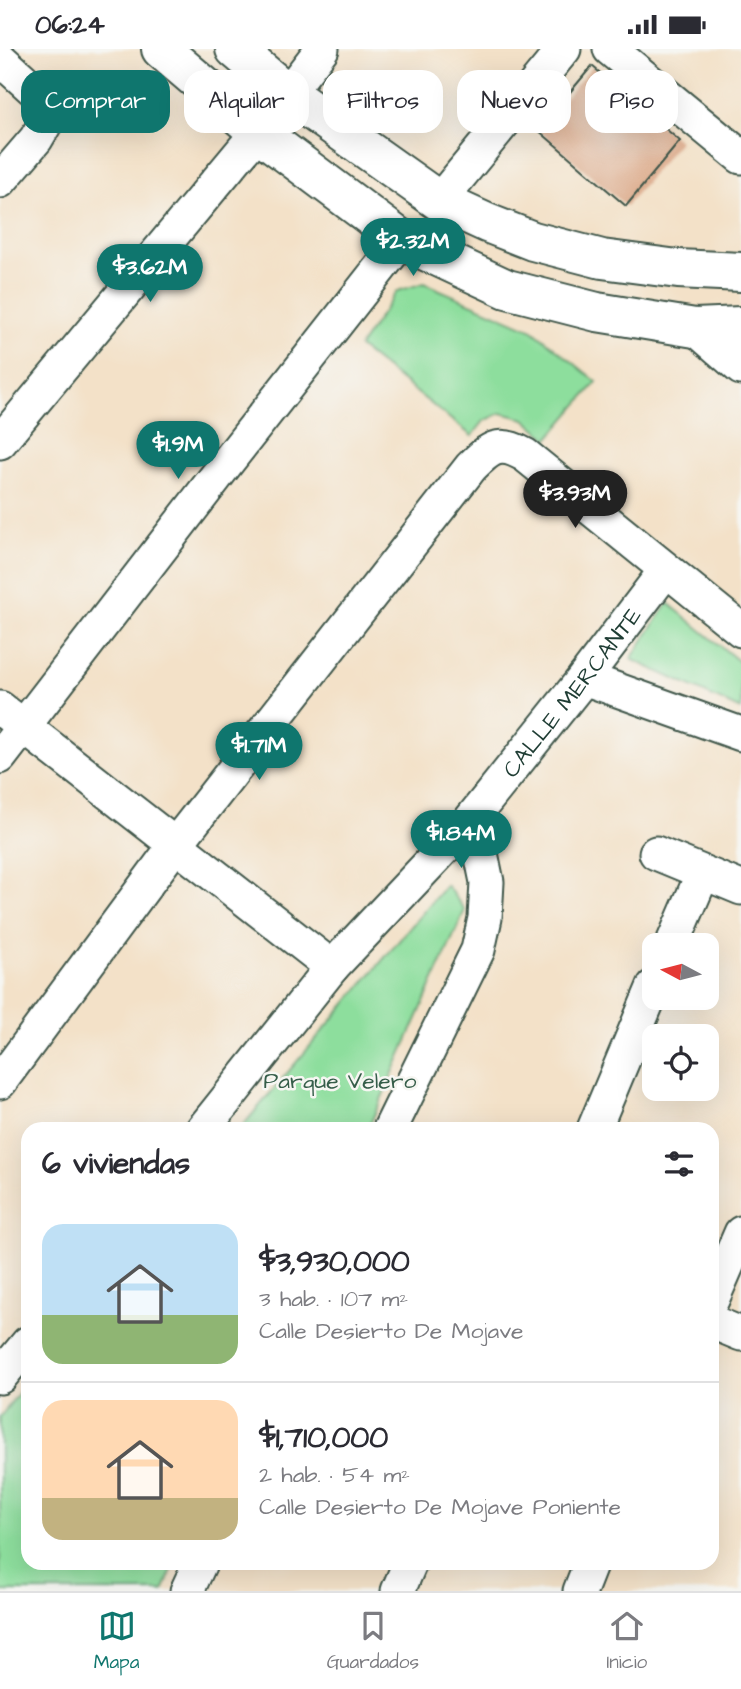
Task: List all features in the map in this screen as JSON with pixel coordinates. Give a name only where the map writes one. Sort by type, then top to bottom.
[{"type":"main road","points":[[160,49],[185,70]]},
{"type":"main road","points":[[235,49],[259,70]]},
{"type":"main road","points":[[309,109],[439,201],[533,241],[602,259],[678,269],[741,272]]},
{"type":"main road","points":[[259,133],[402,240],[507,289],[597,312],[695,328],[741,326]]},
{"type":"street","points":[[305,70],[322,49]]},
{"type":"street","points":[[439,201],[564,49]]},
{"type":"street","points":[[610,49],[741,157]]},
{"type":"street","points":[[0,58],[42,97],[49,117],[36,139],[0,181]]},
{"type":"street","points":[[0,442],[257,133]]},
{"type":"street","points":[[0,757],[12,717],[229,460],[402,240]]},
{"type":"street","points":[[695,328],[741,368]]},
{"type":"street","points":[[0,1082],[177,844],[471,467],[493,448],[514,449],[525,455],[741,631]]},
{"type":"street","name":"CALLE MERCANTE","points":[[209,1122],[332,967],[468,823],[666,570]]},
{"type":"street","points":[[584,678],[741,734]]},
{"type":"street","points":[[12,717],[332,967]]},
{"type":"street","points":[[393,1122],[478,950],[485,918],[486,882],[481,853],[468,823]]},
{"type":"street","points":[[656,853],[741,888]]},
{"type":"street","points":[[677,933],[703,873]]},
{"type":"street","points":[[597,1122],[644,1010]]},
{"type":"street","points":[[719,1284],[741,1233]]},
{"type":"street","points":[[719,1325],[741,1334]]},
{"type":"street","points":[[187,1591],[197,1570]]},
{"type":"street","points":[[398,1591],[407,1570]]},
{"type":"street","points":[[580,1591],[589,1570]]},
{"type":"green space","points":[[424,283],[533,330],[597,382],[548,439],[525,419],[501,413],[484,421],[472,436],[359,347],[397,291]]},
{"type":"green space","points":[[668,603],[741,663],[741,710],[631,659]]},
{"type":"green space","name":"Parque Velero","points":[[446,885],[465,910],[371,1122],[246,1122]]},
{"type":"green space","points":[[21,1390],[21,1570],[172,1570],[163,1591],[0,1591],[0,1417]]},
{"type":"building","points":[[585,74],[585,133],[671,133],[680,141],[626,206],[541,133],[571,133],[571,91]]}]
